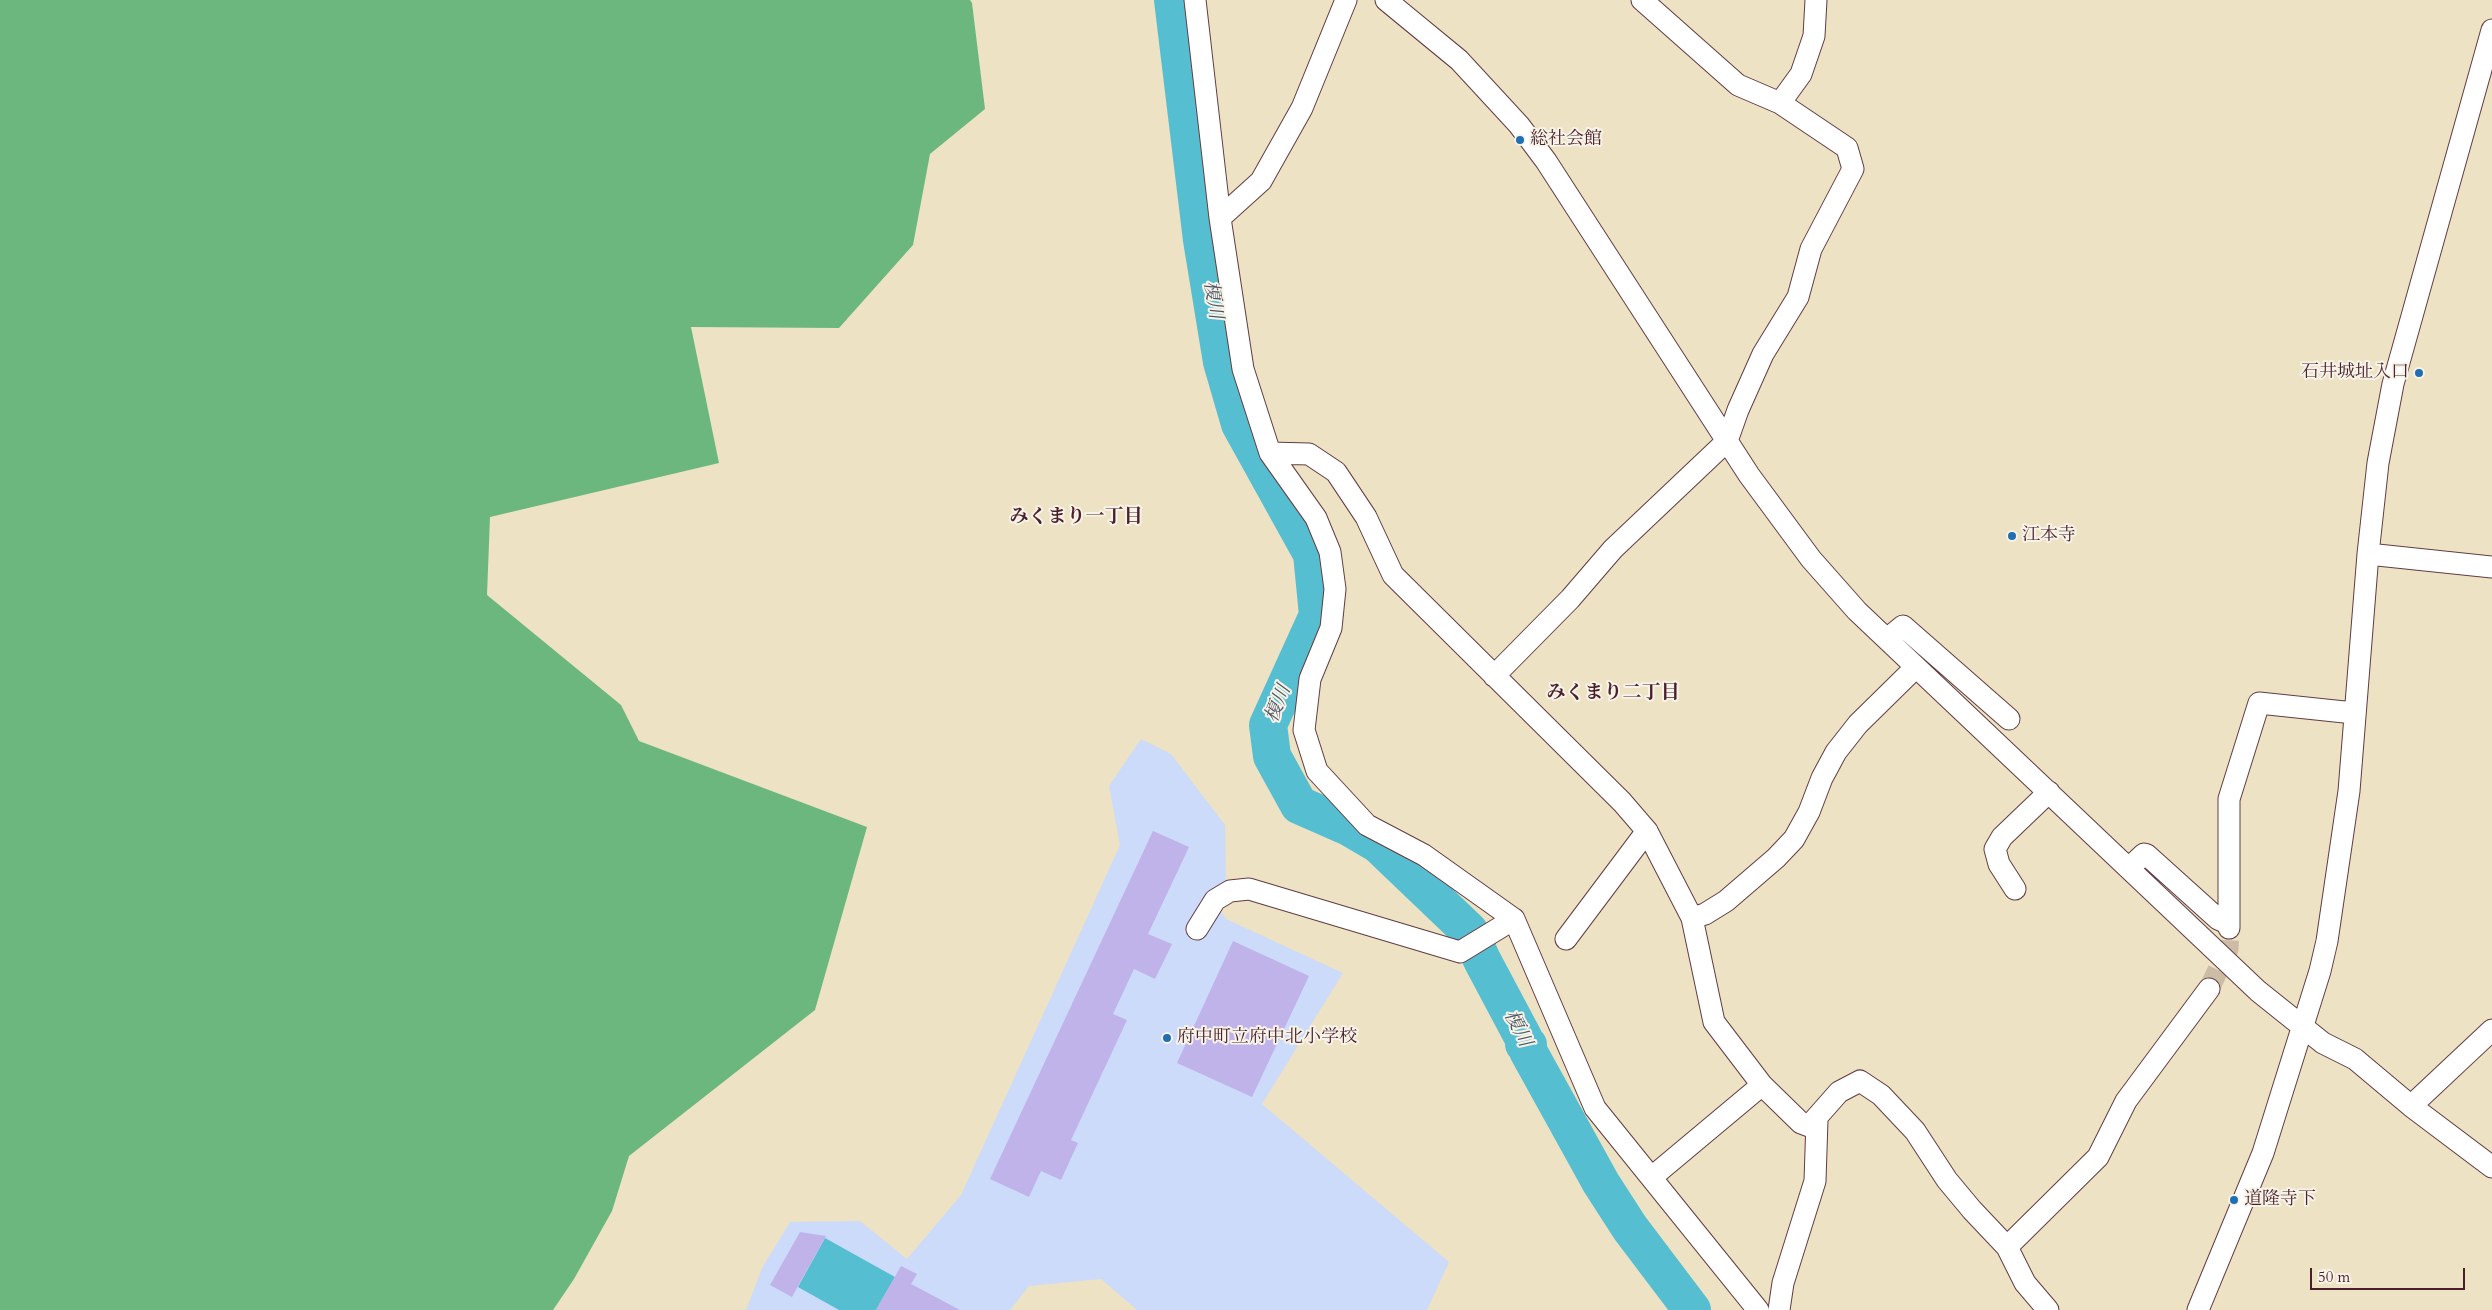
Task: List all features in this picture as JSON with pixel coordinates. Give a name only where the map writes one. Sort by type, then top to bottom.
[{"type":"street","points":[[1195,0],[1220,218],[1243,369],[1270,453],[1316,518],[1330,552],[1335,589],[1331,628],[1310,679],[1304,730],[1317,771],[1367,825],[1424,855],[1514,919],[1595,1108],[1758,1310]]},
{"type":"street","points":[[1220,218],[1261,182],[1302,108],[1346,0]]},
{"type":"street","points":[[1386,0],[1426,30],[1459,60],[1519,125],[1546,161],[1726,441],[1769,504],[1811,559],[1857,611],[2247,981],[2323,1043],[2354,1059],[2411,1106],[2492,1167]]},
{"type":"street","points":[[1494,676],[1570,599],[1612,549],[1677,490],[1726,441],[1763,354],[1798,297],[1811,249],[1853,169],[1847,148],[1780,103],[1738,85],[1642,0]]},
{"type":"street","points":[[1780,103],[1801,74],[1814,36],[1816,0]]},
{"type":"street","points":[[2198,1310],[2263,1153],[2304,1027],[2327,941],[2349,791],[2368,554],[2378,463],[2393,384],[2492,30]]},
{"type":"street","points":[[1270,453],[1309,454],[1336,472],[1366,517],[1393,575],[1622,802],[1647,831],[1692,918],[1714,1022],[1762,1085],[1801,1123],[1809,1126],[1817,1120],[1839,1092],[1860,1081],[1881,1095],[1915,1131],[1947,1180],[2007,1247],[2025,1283],[2048,1310]]},
{"type":"street","points":[[2368,554],[2492,567]]},
{"type":"street","points":[[1887,639],[1903,626],[2009,719]]},
{"type":"street","points":[[1692,918],[1705,914],[1726,901],[1776,858],[1794,839],[1809,812],[1822,778],[1836,752],[1858,724],[1916,667]]},
{"type":"street","points":[[2129,868],[2144,854],[2147,855],[2229,926],[2228,799],[2258,703],[2354,713]]},
{"type":"street","points":[[2015,889],[2000,864],[1995,849],[2002,837],[2049,792]]},
{"type":"street","points":[[1566,939],[1647,831]]},
{"type":"street","points":[[1197,929],[1215,900],[1230,892],[1250,888],[1460,952],[1514,919]]},
{"type":"street","points":[[2007,1247],[2098,1158],[2126,1101],[2209,989]]},
{"type":"street","points":[[2411,1106],[2492,1030]]},
{"type":"street","points":[[1652,1177],[1762,1085]]},
{"type":"street","points":[[1779,1310],[1783,1283],[1815,1180],[1817,1120]]},
{"type":"shaded area","name":"府中町立府中北小学校","points":[[1141,739],[1171,754],[1225,825],[1226,880],[1218,907],[1226,919],[1343,973],[1262,1104],[1449,1262],[1427,1310],[1137,1310],[1101,1279],[1029,1286],[1010,1310],[746,1310],[762,1268],[790,1222],[860,1221],[907,1259],[961,1195],[1120,845],[1109,786]]},
{"type":"green space","points":[[0,0],[970,0],[972,3],[985,109],[930,154],[913,245],[839,328],[691,327],[719,463],[490,517],[487,595],[621,705],[639,741],[867,827],[815,1010],[629,1156],[612,1211],[574,1279],[553,1310],[0,1310]]},
{"type":"water","points":[[825,1238],[895,1277],[876,1310],[839,1310],[798,1287]]},
{"type":"building","points":[[1153,831],[1189,847],[1148,934],[1172,944],[1155,979],[1134,969],[1113,1014],[1127,1020],[1071,1140],[1078,1143],[1061,1180],[1041,1171],[1029,1197],[990,1179]]},
{"type":"building","points":[[1233,941],[1309,976],[1252,1097],[1177,1063]]},
{"type":"building","points":[[800,1232],[826,1236],[792,1297],[770,1285]]},
{"type":"building","points":[[901,1266],[917,1274],[911,1284],[960,1310],[876,1310]]},
{"type":"waterway","name":"榎川","points":[[1173,0],[1202,240],[1222,362],[1240,424],[1312,554],[1318,615],[1268,725],[1272,756],[1299,805],[1349,827],[1378,844],[1469,931],[1482,960],[1524,1039],[1524,1044],[1528,1045],[1528,1051],[1601,1183],[1630,1228],[1692,1310]]},
{"type":"tunnel","points":[[2209,989],[2228,949],[2229,928]]},
{"type":"place","name":"総社会館","points":[[1520,140]]},
{"type":"place","name":"石井城址入口","points":[[2419,373]]},
{"type":"place","name":"江本寺","points":[[2012,536]]},
{"type":"place","name":"府中町立府中北小学校","points":[[1167,1038]]},
{"type":"place","name":"道隆寺下","points":[[2234,1200]]},
{"type":"district","name":"みくまり一丁目","points":[[1076,518]]},
{"type":"district","name":"みくまり二丁目","points":[[1613,694]]}]
